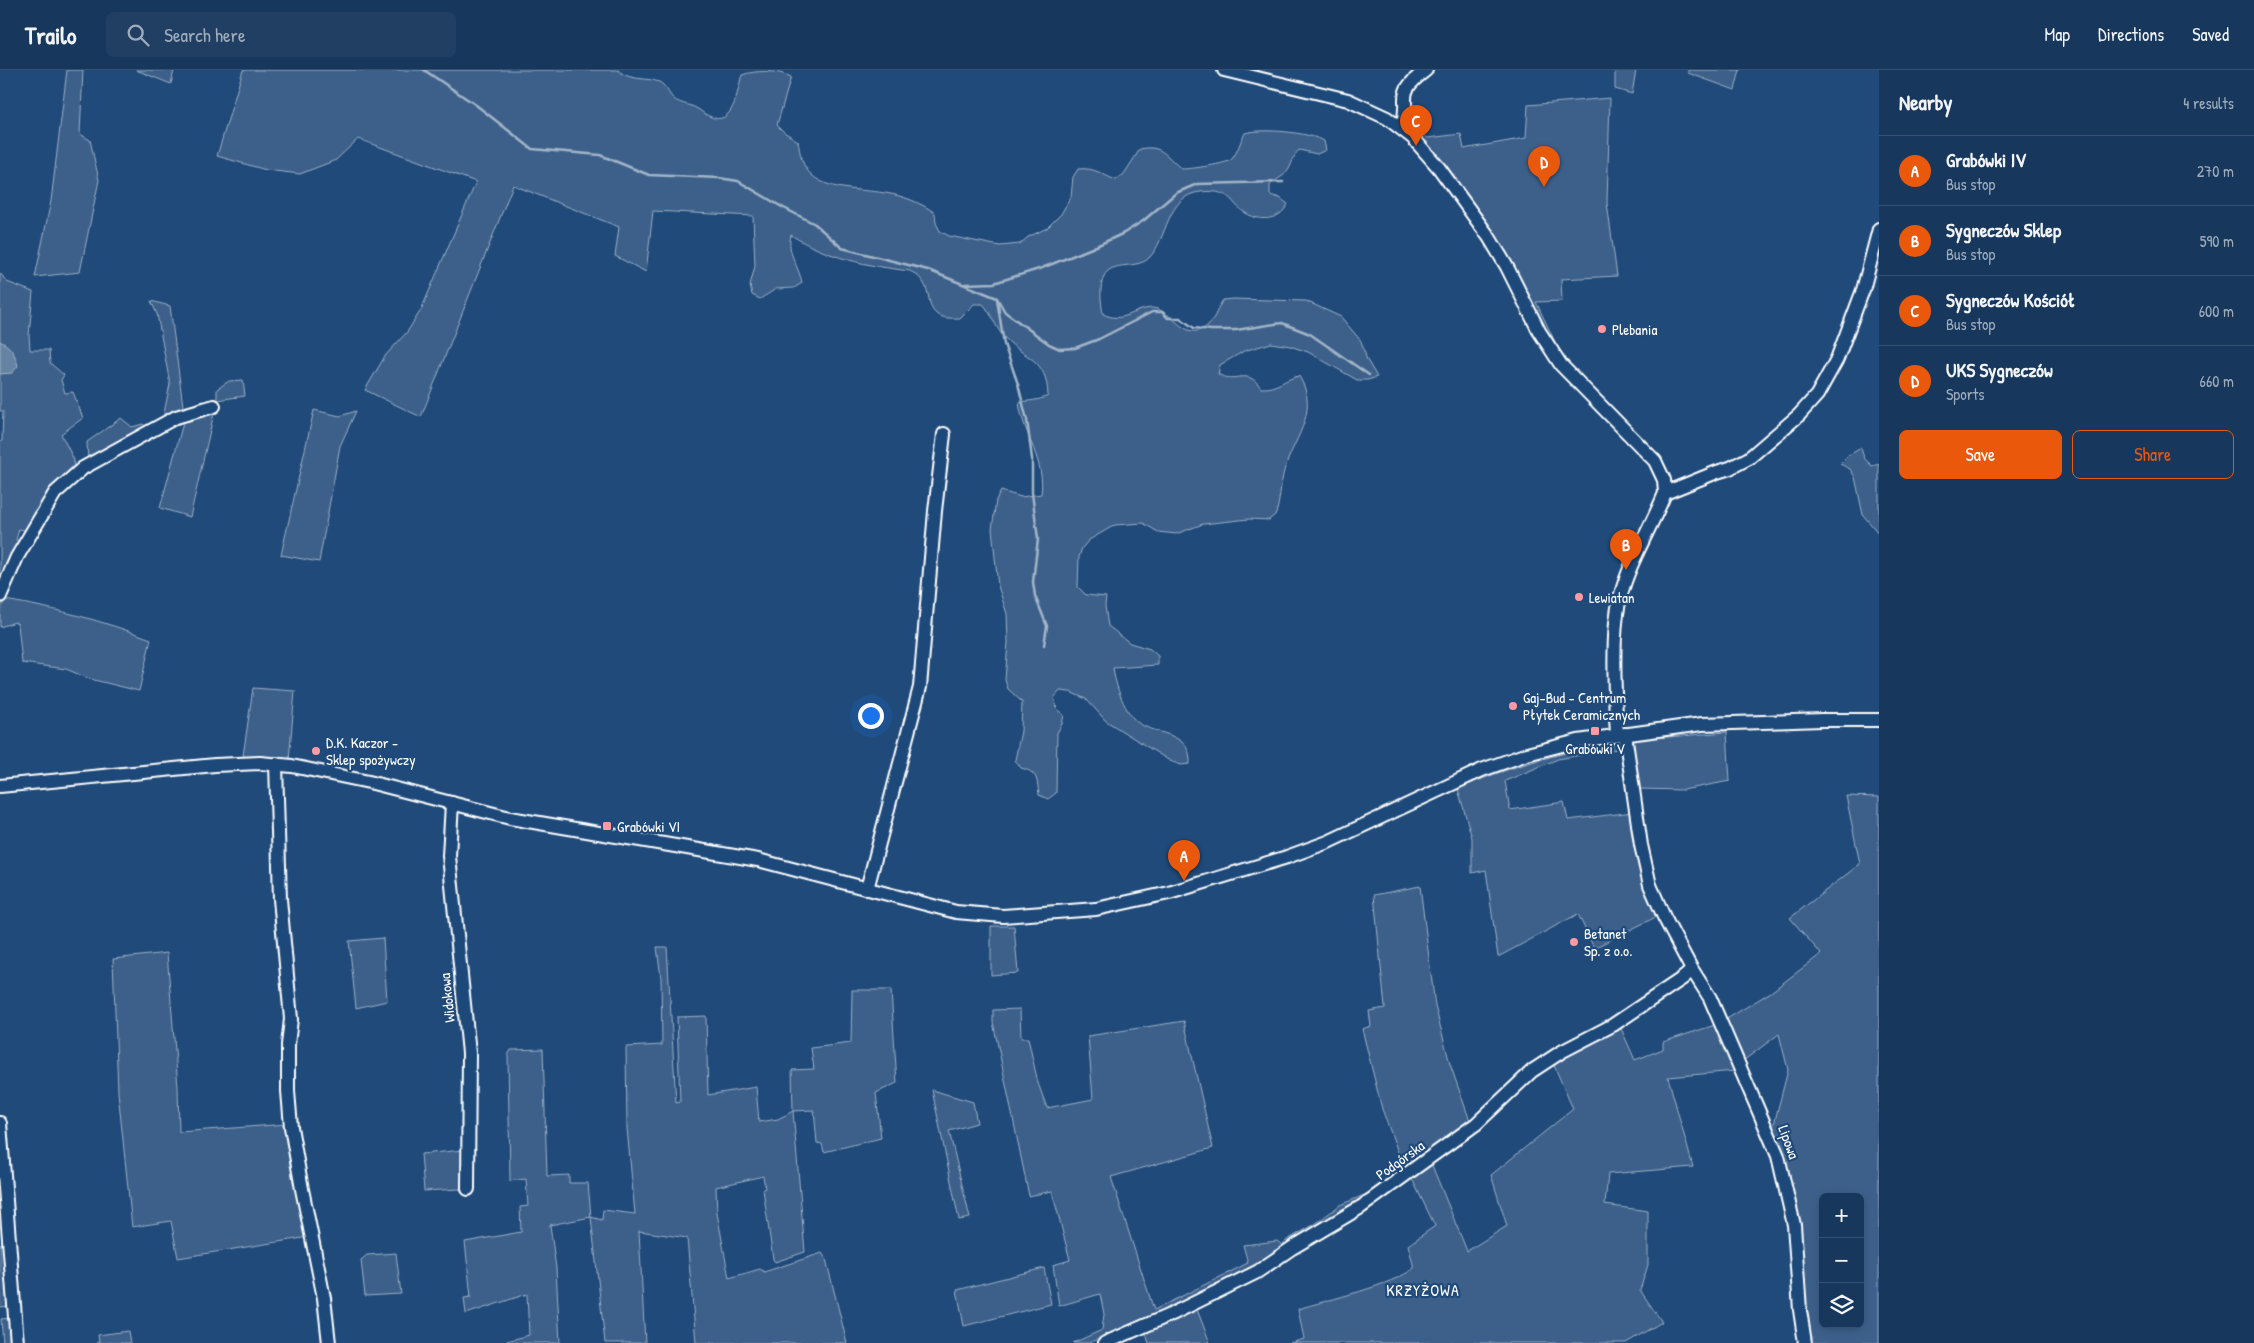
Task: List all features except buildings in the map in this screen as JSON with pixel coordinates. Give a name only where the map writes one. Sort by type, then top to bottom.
[{"type":"street","points":[[1224,70],[1348,100],[1387,118],[1413,138],[1439,168],[1489,237],[1507,266],[1539,332],[1561,365],[1655,461],[1664,480],[1665,493],[1730,468],[1749,458],[1798,415],[1817,395],[1837,359],[1863,290],[1879,229]]},
{"type":"street","points":[[1402,128],[1405,90],[1411,81],[1426,70]]},
{"type":"street","points":[[0,596],[17,557],[54,493],[83,468],[176,417],[214,406]]},
{"type":"street","points":[[867,889],[920,687],[935,511],[944,434]]},
{"type":"street","name":"Lipowa","points":[[1665,493],[1629,571],[1617,611],[1616,682],[1621,735],[1650,886],[1691,968],[1710,998],[1778,1156],[1794,1225],[1800,1310],[1805,1343]]},
{"type":"street","points":[[0,786],[215,765],[276,764],[351,778],[525,821],[758,860],[956,912],[998,916],[1082,911],[1169,893],[1328,842],[1504,762],[1554,746],[1621,735],[1719,723],[1879,720]]},
{"type":"street","points":[[276,764],[280,899],[292,1019],[288,1045],[288,1091],[291,1127],[324,1298],[329,1343]]},
{"type":"street","name":"Widokowa","points":[[452,803],[449,856],[469,1053],[468,1189]]},
{"type":"street","name":"Podgórska","points":[[1105,1343],[1172,1314],[1257,1272],[1292,1248],[1361,1207],[1476,1124],[1532,1071],[1561,1052],[1613,1025],[1683,978],[1690,972],[1691,968]]},
{"type":"street","points":[[0,1123],[17,1343]]},
{"type":"shaded area","points":[[67,70],[83,70],[80,134],[90,140],[99,180],[80,272],[35,277],[51,201]]},
{"type":"shaded area","points":[[136,70],[174,70],[171,84]]},
{"type":"shaded area","points":[[243,70],[618,70],[627,76],[659,82],[676,101],[718,119],[730,112],[742,75],[760,72],[780,73],[791,77],[777,125],[798,141],[802,160],[808,171],[816,178],[826,184],[838,187],[891,194],[911,200],[935,213],[936,223],[940,231],[949,236],[1000,246],[1020,244],[1028,237],[1047,228],[1061,214],[1071,197],[1073,177],[1078,169],[1094,170],[1116,180],[1124,174],[1140,149],[1154,148],[1159,150],[1182,169],[1186,169],[1229,161],[1236,153],[1245,133],[1273,131],[1308,135],[1324,141],[1326,150],[1317,154],[1299,150],[1287,172],[1270,185],[1270,195],[1280,198],[1288,204],[1279,215],[1266,218],[1253,216],[1246,213],[1229,197],[1221,193],[1200,192],[1189,195],[1180,201],[1174,210],[1155,250],[1149,258],[1138,264],[1113,268],[1104,276],[1101,290],[1103,314],[1110,317],[1122,317],[1152,308],[1166,314],[1187,329],[1194,331],[1201,330],[1209,324],[1223,300],[1306,301],[1341,317],[1361,341],[1367,360],[1377,377],[1368,380],[1357,380],[1308,352],[1290,346],[1271,343],[1244,351],[1220,365],[1218,374],[1230,378],[1251,378],[1261,388],[1272,387],[1299,376],[1305,390],[1306,415],[1283,475],[1276,514],[1269,520],[1249,519],[1203,524],[1176,534],[1158,532],[1143,523],[1115,525],[1089,540],[1082,548],[1079,557],[1078,587],[1086,595],[1106,597],[1105,606],[1108,626],[1130,643],[1150,649],[1158,656],[1158,665],[1113,668],[1118,690],[1125,707],[1140,724],[1173,736],[1186,746],[1190,764],[1181,765],[1170,761],[1106,721],[1086,699],[1070,692],[1060,691],[1054,698],[1057,708],[1064,715],[1057,733],[1056,793],[1048,799],[1039,795],[1034,774],[1021,768],[1015,760],[1021,731],[1022,702],[1008,689],[1005,680],[1008,642],[1007,614],[998,586],[992,529],[996,500],[1001,491],[1021,497],[1041,494],[1042,482],[1040,471],[1019,403],[1048,396],[1047,383],[1039,366],[1004,337],[983,304],[974,304],[960,318],[946,318],[937,315],[932,309],[925,286],[920,278],[910,271],[848,260],[819,250],[791,235],[791,253],[802,283],[794,288],[776,289],[760,299],[752,295],[750,285],[755,266],[753,216],[653,211],[646,272],[615,256],[619,227],[513,185],[421,417],[365,390],[385,356],[407,332],[421,310],[476,182],[358,139],[336,160],[300,174],[266,170],[217,156]]},
{"type":"shaded area","points":[[1615,70],[1636,70],[1632,94],[1615,89]]},
{"type":"shaded area","points":[[1688,70],[1740,70],[1735,90],[1688,73]]},
{"type":"shaded area","points":[[1610,98],[1607,203],[1617,276],[1561,279],[1562,301],[1536,302],[1557,346],[1554,346],[1545,333],[1512,263],[1444,166],[1409,126],[1428,138],[1461,134],[1464,149],[1526,138],[1528,105]]},
{"type":"shaded area","points":[[0,273],[7,282],[33,292],[29,335],[30,350],[49,350],[50,363],[64,375],[61,380],[65,393],[73,392],[83,418],[61,434],[74,460],[73,471],[28,531],[19,529],[16,540],[20,542],[0,590],[0,442],[2,441],[3,411],[0,411]]},
{"type":"shaded area","points":[[151,301],[170,306],[183,406],[163,418],[170,384],[157,314]]},
{"type":"shaded area","points":[[0,341],[10,348],[15,357],[18,366],[12,373],[0,374]]},
{"type":"shaded area","points":[[243,380],[245,396],[217,400],[217,389],[229,381]]},
{"type":"shaded area","points":[[215,409],[190,517],[160,508],[184,419]]},
{"type":"shaded area","points":[[314,410],[340,416],[356,411],[340,446],[319,562],[281,555]]},
{"type":"shaded area","points":[[121,418],[132,427],[143,424],[147,428],[88,462],[87,442]]},
{"type":"shaded area","points":[[1861,448],[1864,458],[1872,466],[1879,464],[1879,534],[1863,515],[1855,477],[1850,469],[1840,464],[1849,455]]},
{"type":"shaded area","points":[[5,600],[79,616],[151,639],[139,691],[90,679],[66,669],[22,663],[18,624],[15,622],[0,627],[0,610]]},
{"type":"shaded area","points":[[253,688],[295,691],[289,760],[243,756]]},
{"type":"shaded area","points":[[1727,732],[1730,781],[1683,790],[1639,789],[1632,740]]},
{"type":"shaded area","points":[[1618,742],[1623,748],[1558,759],[1505,781],[1510,810],[1564,802],[1568,820],[1633,812],[1656,917],[1594,948],[1578,914],[1498,957],[1486,870],[1472,873],[1472,838],[1458,789],[1497,773],[1536,761]]},
{"type":"shaded area","points":[[1846,796],[1879,797],[1879,1343],[1811,1343],[1773,1128],[1788,1070],[1779,1034],[1743,1061],[1725,1020],[1771,992],[1821,954],[1790,918],[1860,864]]},
{"type":"shaded area","points":[[1420,886],[1435,1006],[1450,1064],[1470,1121],[1405,1171],[1382,1109],[1362,1029],[1371,1026],[1369,1011],[1385,1008],[1374,895]]},
{"type":"shaded area","points":[[991,926],[1014,926],[1018,973],[991,975]]},
{"type":"shaded area","points":[[383,938],[387,1001],[356,1008],[349,941]]},
{"type":"shaded area","points":[[657,947],[667,947],[676,1103],[680,1102],[677,1017],[706,1016],[708,1095],[756,1087],[759,1122],[778,1119],[793,1111],[805,1252],[775,1262],[773,1259],[763,1189],[765,1188],[763,1176],[716,1187],[717,1213],[729,1278],[760,1269],[764,1272],[822,1253],[826,1259],[847,1343],[696,1343],[687,1238],[639,1231],[645,1343],[605,1343],[591,1217],[602,1220],[603,1210],[635,1214],[627,1128],[626,1047],[662,1045],[661,978]]},
{"type":"shaded area","points":[[167,953],[178,1087],[179,1132],[288,1124],[309,1237],[178,1258],[171,1221],[132,1227],[118,1092],[113,959]]},
{"type":"shaded area","points":[[852,990],[891,990],[897,1083],[876,1093],[881,1138],[824,1152],[822,1144],[817,1143],[814,1110],[793,1111],[792,1070],[814,1069],[811,1048],[851,1043]]},
{"type":"shaded area","points":[[1020,1009],[1021,1038],[1028,1038],[1038,1083],[1047,1108],[1093,1099],[1088,1036],[1184,1021],[1213,1148],[1111,1177],[1154,1310],[1248,1263],[1243,1245],[1277,1241],[1282,1245],[1340,1205],[1388,1185],[1257,1268],[1156,1315],[1089,1343],[1073,1343],[1102,1330],[1104,1314],[1100,1294],[1059,1306],[1053,1265],[1070,1260],[1052,1191],[1029,1196],[993,1022],[993,1010]]},
{"type":"shaded area","points":[[1715,1025],[1735,1071],[1668,1077],[1693,1167],[1608,1174],[1605,1205],[1648,1211],[1648,1265],[1640,1290],[1662,1322],[1626,1343],[1290,1343],[1304,1339],[1298,1309],[1376,1286],[1414,1268],[1408,1245],[1435,1226],[1412,1179],[1431,1163],[1467,1251],[1507,1226],[1491,1175],[1573,1109],[1553,1063],[1620,1026],[1635,1060],[1663,1049],[1663,1042]]},
{"type":"shaded area","points":[[543,1049],[547,1176],[569,1175],[569,1183],[588,1183],[591,1217],[550,1225],[556,1268],[560,1343],[500,1343],[529,1335],[527,1294],[466,1314],[464,1298],[471,1297],[465,1242],[521,1232],[520,1207],[528,1206],[526,1179],[510,1181],[508,1055],[511,1050]]},
{"type":"shaded area","points":[[932,1090],[973,1102],[977,1123],[949,1131],[970,1218],[959,1220]]},
{"type":"shaded area","points":[[464,1150],[465,1185],[460,1189],[424,1191],[421,1154]]},
{"type":"shaded area","points":[[6,1243],[10,1306],[0,1307],[0,1244]]},
{"type":"shaded area","points":[[396,1253],[401,1294],[365,1296],[361,1260],[367,1255]]},
{"type":"shaded area","points":[[1044,1268],[1051,1304],[964,1326],[957,1290]]},
{"type":"shaded area","points":[[1196,1307],[1210,1343],[1149,1343],[1145,1331]]},
{"type":"shaded area","points":[[12,1318],[13,1343],[3,1343],[1,1319]]},
{"type":"shaded area","points":[[128,1331],[130,1343],[96,1343],[99,1342],[98,1335]]},
{"type":"waterway","points":[[424,70],[476,105],[532,149],[600,155],[649,175],[719,178],[738,181],[815,224],[842,248],[928,270],[997,298],[1005,312],[1049,344],[1060,349],[1075,348],[1099,339],[1152,312],[1162,312],[1168,318],[1180,318],[1194,328],[1211,330],[1236,330],[1282,323],[1310,334],[1369,375]]},
{"type":"waterway","points":[[965,284],[994,283],[1042,268],[1092,248],[1124,233],[1143,221],[1176,193],[1197,184],[1283,182]]},
{"type":"waterway","points":[[997,299],[1004,344],[1018,384],[1027,420],[1032,459],[1032,493],[1038,539],[1033,582],[1035,596],[1047,626],[1044,645]]},
{"type":"place","name":"Sygneczów Kościół","points":[[1416,146]]},
{"type":"place","name":"UKS Sygneczów","points":[[1544,187]]},
{"type":"place","name":"Plebania","points":[[1602,329]]},
{"type":"place","name":"Sygneczów Sklep","points":[[1626,570]]},
{"type":"place","name":"Lewiatan","points":[[1579,597]]},
{"type":"place","name":"Gaj-Bud - Centrum Płytek Ceramicznych","points":[[1513,706]]},
{"type":"place","name":"Grabówki V","points":[[1595,731]]},
{"type":"place","name":"D.K. Kaczor - Sklep spożywczy","points":[[316,751]]},
{"type":"place","name":"Grabówki VI","points":[[607,826]]},
{"type":"place","name":"Grabówki IV","points":[[1184,881]]},
{"type":"place","name":"Betanet Sp. z o.o.","points":[[1574,942]]},
{"type":"district","name":"KRZYŻOWA","points":[[1423,1290]]}]
